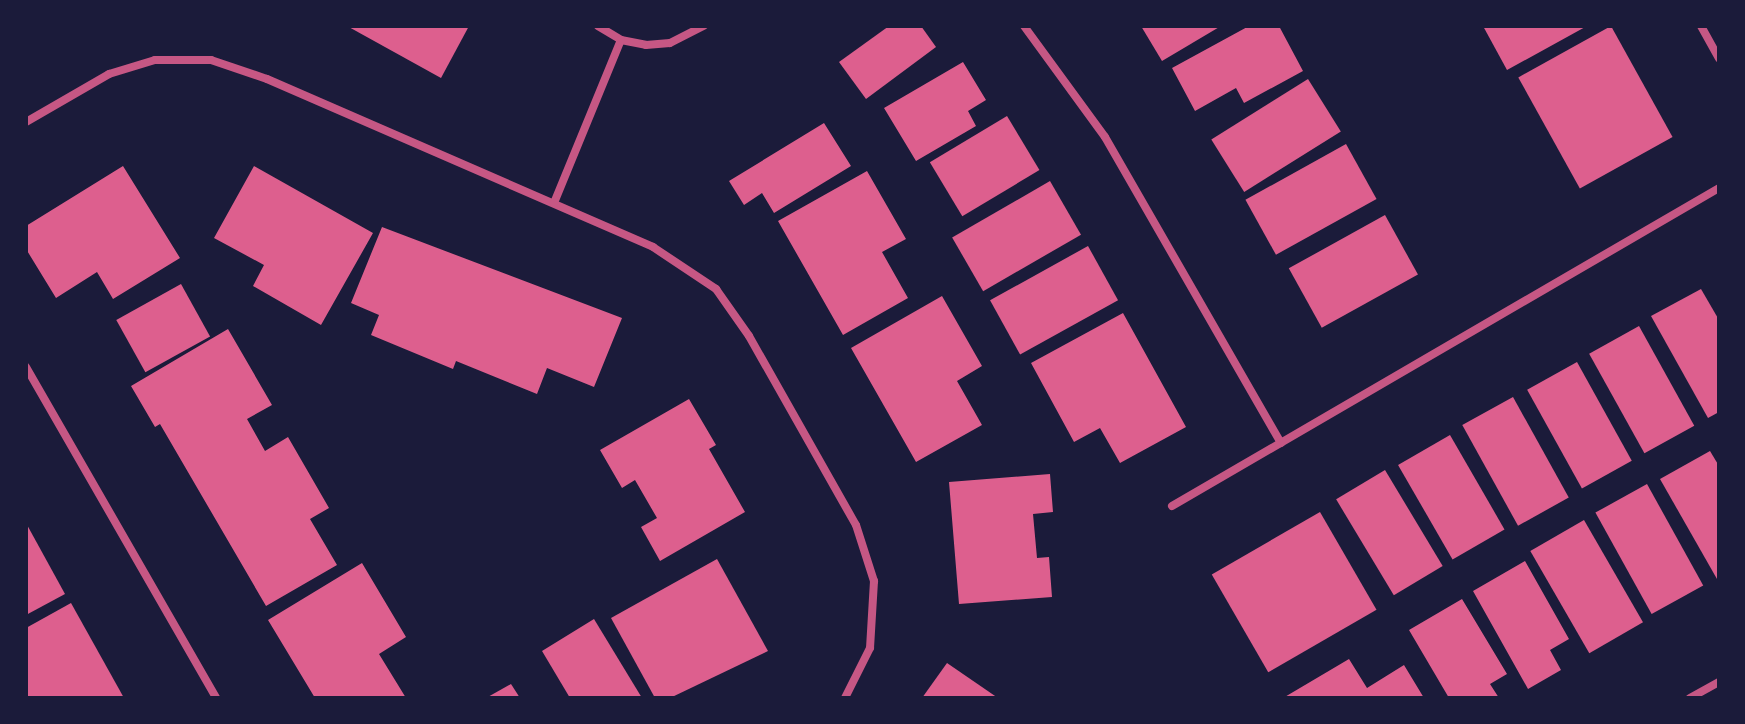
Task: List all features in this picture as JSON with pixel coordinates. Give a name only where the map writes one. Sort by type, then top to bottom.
[{"type":"street","points":[[598,26],[621,40],[670,43],[704,26]]},
{"type":"street","points":[[1024,26],[1105,137],[1281,443]]},
{"type":"street","points":[[1701,26],[1719,58]]},
{"type":"street","points":[[554,203],[621,40]]},
{"type":"street","points":[[26,122],[109,74],[155,60],[211,60],[653,247],[716,289],[749,336],[856,525],[874,581],[870,648],[845,698]]},
{"type":"street","points":[[1172,506],[1719,188]]},
{"type":"street","points":[[26,367],[216,698]]},
{"type":"street","points":[[1690,698],[1719,682]]},
{"type":"building","points":[[347,26],[469,26],[441,78]]},
{"type":"building","points":[[889,26],[921,26],[936,47],[866,99],[839,62]]},
{"type":"building","points":[[1141,26],[1221,26],[1162,61]]},
{"type":"building","points":[[1249,26],[1279,26],[1303,71],[1244,103],[1236,88],[1195,111],[1172,68]]},
{"type":"building","points":[[1483,26],[1587,26],[1507,70]]},
{"type":"building","points":[[1611,26],[1673,137],[1580,188],[1518,77]]},
{"type":"building","points":[[963,62],[986,100],[968,111],[976,126],[916,161],[884,108]]},
{"type":"building","points":[[1308,79],[1341,132],[1244,192],[1211,139]]},
{"type":"building","points":[[1007,116],[1039,170],[962,216],[930,162]]},
{"type":"building","points":[[824,123],[851,166],[774,213],[762,193],[744,205],[729,181]]},
{"type":"building","points":[[1346,144],[1377,199],[1276,255],[1245,200]]},
{"type":"building","points":[[123,166],[180,258],[113,299],[97,272],[56,298],[26,249],[26,226]]},
{"type":"building","points":[[254,166],[373,233],[321,325],[253,286],[264,265],[214,238]]},
{"type":"building","points":[[867,171],[906,239],[882,252],[908,298],[843,335],[778,221]]},
{"type":"building","points":[[1050,181],[1081,235],[983,291],[952,238]]},
{"type":"building","points":[[1385,215],[1418,274],[1322,328],[1289,268]]},
{"type":"building","points":[[382,227],[622,318],[594,387],[547,368],[537,394],[456,361],[453,369],[371,335],[379,315],[351,303]]},
{"type":"building","points":[[1088,246],[1118,300],[1020,355],[990,300]]},
{"type":"building","points":[[181,284],[210,336],[145,372],[116,320]]},
{"type":"building","points":[[1701,289],[1719,320],[1719,412],[1708,418],[1651,316]]},
{"type":"building","points":[[942,296],[982,366],[957,381],[982,425],[916,462],[851,348]]},
{"type":"building","points":[[1123,313],[1186,427],[1120,463],[1100,428],[1074,442],[1031,363]]},
{"type":"building","points":[[1639,326],[1694,426],[1644,453],[1589,354]]},
{"type":"building","points":[[228,329],[272,405],[247,419],[265,451],[288,437],[329,508],[310,519],[337,565],[266,606],[160,424],[155,427],[131,386]]},
{"type":"building","points":[[1577,362],[1632,461],[1582,488],[1527,390]]},
{"type":"building","points":[[1513,397],[1569,498],[1518,526],[1462,425]]},
{"type":"building","points":[[689,399],[716,445],[709,449],[745,512],[660,561],[641,527],[657,518],[635,480],[622,488],[600,450]]},
{"type":"building","points":[[1450,435],[1504,529],[1453,559],[1398,465]]},
{"type":"building","points":[[1710,451],[1719,466],[1717,579],[1660,479]]},
{"type":"building","points":[[1385,470],[1443,566],[1394,595],[1336,499]]},
{"type":"building","points":[[1050,474],[1053,512],[1033,514],[1037,558],[1049,557],[1052,597],[959,604],[949,482]]},
{"type":"building","points":[[1647,484],[1703,585],[1652,614],[1595,513]]},
{"type":"building","points":[[1320,512],[1376,610],[1268,672],[1212,574]]},
{"type":"building","points":[[1584,520],[1643,622],[1589,653],[1530,551]]},
{"type":"building","points":[[26,523],[65,594],[26,615]]},
{"type":"building","points":[[717,559],[768,651],[670,698],[655,698],[611,618]]},
{"type":"building","points":[[1525,561],[1569,639],[1550,650],[1561,670],[1528,689],[1473,591]]},
{"type":"building","points":[[362,563],[406,637],[379,654],[406,698],[315,698],[268,620]]},
{"type":"building","points":[[1462,599],[1507,674],[1490,684],[1499,698],[1449,698],[1409,630]]},
{"type":"building","points":[[71,603],[124,698],[26,698],[26,628]]},
{"type":"building","points":[[594,619],[642,698],[570,698],[542,651]]},
{"type":"building","points":[[1349,659],[1367,688],[1404,665],[1424,698],[1283,698]]},
{"type":"building","points":[[947,663],[998,698],[922,698]]},
{"type":"building","points":[[511,684],[520,698],[486,698]]}]
